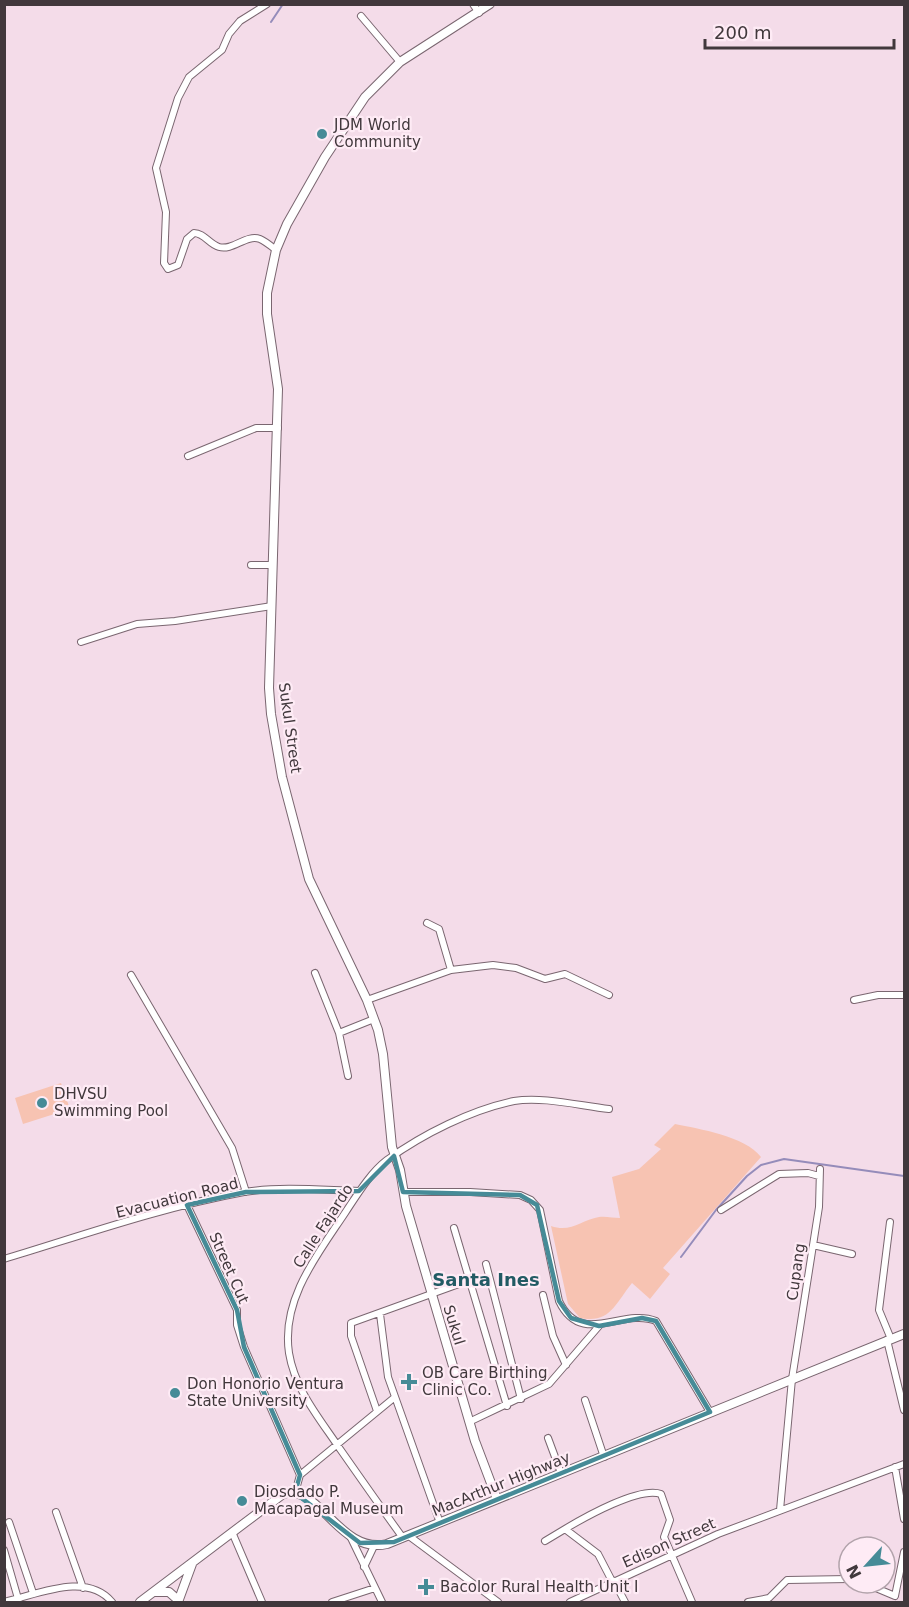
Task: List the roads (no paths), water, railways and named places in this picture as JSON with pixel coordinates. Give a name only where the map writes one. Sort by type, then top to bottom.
[{"type":"street","points":[[267,4],[240,21],[229,34],[222,50],[189,77],[178,98],[156,168],[166,212],[164,263],[168,269],[178,265],[187,239],[194,233],[199,233],[217,247],[228,248],[259,238],[276,250]]},
{"type":"street","points":[[473,4],[479,13]]},
{"type":"street","name":"Sukul Street","points":[[394,1156],[383,1054],[374,1019],[367,1000],[315,896],[290,810],[269,696],[278,428],[278,378],[267,314],[270,273],[276,250],[287,224],[352,115],[378,81],[400,62],[490,4]]},
{"type":"street","points":[[361,16],[400,62]]},
{"type":"street","points":[[188,456],[256,428],[278,428]]},
{"type":"street","points":[[251,565],[273,565]]},
{"type":"street","points":[[81,642],[137,624],[175,621],[272,606]]},
{"type":"street","points":[[427,923],[439,929],[452,970]]},
{"type":"street","points":[[367,1000],[452,970],[493,965],[516,968],[545,979],[565,974],[609,995]]},
{"type":"street","points":[[315,973],[339,1033],[348,1076]]},
{"type":"street","points":[[131,975],[232,1148],[246,1192]]},
{"type":"street","points":[[854,1000],[878,995],[904,995]]},
{"type":"street","points":[[339,1033],[374,1019]]},
{"type":"street","name":"Calle Fajardo","points":[[406,1537],[307,1402],[295,1373],[289,1351],[289,1326],[297,1294],[309,1268],[359,1191],[381,1166],[446,1124],[515,1101],[535,1099],[609,1109]]},
{"type":"street","name":"Sukul","points":[[394,1156],[469,1422],[497,1499]]},
{"type":"street","name":"Cupang","points":[[780,1510],[792,1379],[819,1207],[819,1168]]},
{"type":"street","points":[[722,1210],[779,1174],[808,1173],[819,1176]]},
{"type":"street","name":"Evacuation Road","points":[[4,1259],[186,1205],[246,1192],[359,1191]]},
{"type":"street","points":[[403,1192],[470,1192],[520,1196],[531,1200],[540,1210],[562,1308],[576,1320],[599,1326],[642,1318],[656,1321],[710,1412]]},
{"type":"street","name":"Street Cut","points":[[186,1205],[237,1310],[237,1325],[244,1347],[300,1475]]},
{"type":"street","points":[[891,1222],[879,1310],[889,1340],[904,1410]]},
{"type":"street","points":[[454,1228],[507,1406]]},
{"type":"street","points":[[813,1245],[852,1254]]},
{"type":"street","points":[[486,1264],[522,1399]]},
{"type":"street","points":[[377,1411],[350,1329],[354,1321],[380,1314],[470,1280]]},
{"type":"street","points":[[543,1295],[553,1336],[566,1365]]},
{"type":"street","points":[[380,1314],[384,1357],[394,1397],[440,1523]]},
{"type":"street","points":[[469,1422],[522,1399],[549,1384],[599,1326]]},
{"type":"street","name":"MacArthur Highway","points":[[374,1546],[406,1537],[904,1334]]},
{"type":"street","points":[[295,1492],[300,1475],[394,1397]]},
{"type":"street","points":[[585,1400],[604,1457]]},
{"type":"street","points":[[548,1438],[561,1473]]},
{"type":"street","name":"Edison Street","points":[[570,1602],[672,1555],[780,1510],[904,1464]]},
{"type":"street","points":[[895,1467],[904,1519]]},
{"type":"street","points":[[140,1602],[276,1498],[295,1492],[309,1498],[351,1538],[382,1602]]},
{"type":"street","points":[[545,1541],[619,1501],[650,1493],[662,1494],[668,1507],[670,1520],[663,1534],[692,1602]]},
{"type":"street","points":[[56,1512],[83,1588]]},
{"type":"street","points":[[9,1522],[33,1593]]},
{"type":"street","points":[[565,1529],[598,1554],[625,1602]]},
{"type":"street","points":[[232,1532],[262,1602]]},
{"type":"street","points":[[406,1537],[498,1602]]},
{"type":"street","points":[[351,1538],[374,1546],[364,1567]]},
{"type":"street","points":[[4,1550],[19,1601]]},
{"type":"street","points":[[897,1586],[904,1552]]},
{"type":"street","points":[[156,1592],[169,1593],[178,1601],[192,1564]]},
{"type":"street","points":[[748,1602],[769,1598],[787,1580],[837,1579]]},
{"type":"street","points":[[4,1602],[19,1601],[33,1593],[52,1588],[83,1588],[102,1591],[112,1602]]},
{"type":"street","points":[[332,1602],[375,1588]]},
{"type":"waterway","points":[[271,22],[283,4]]},
{"type":"waterway","points":[[681,1257],[716,1210],[747,1176],[761,1165],[784,1159],[904,1176]]},
{"type":"place","name":"JDM World Community","points":[[322,134]]},
{"type":"place","name":"DHVSU Swimming Pool","points":[[42,1103]]},
{"type":"place","name":"OB Care Birthing Clinic Co.","points":[[409,1382]]},
{"type":"place","name":"Don Honorio Ventura State University","points":[[175,1393]]},
{"type":"place","name":"Diosdado P. Macapagal Museum","points":[[242,1501]]},
{"type":"place","name":"Bacolor Rural Health Unit I","points":[[426,1587]]},
{"type":"district","name":"Santa Ines","points":[[486,1280]]}]
